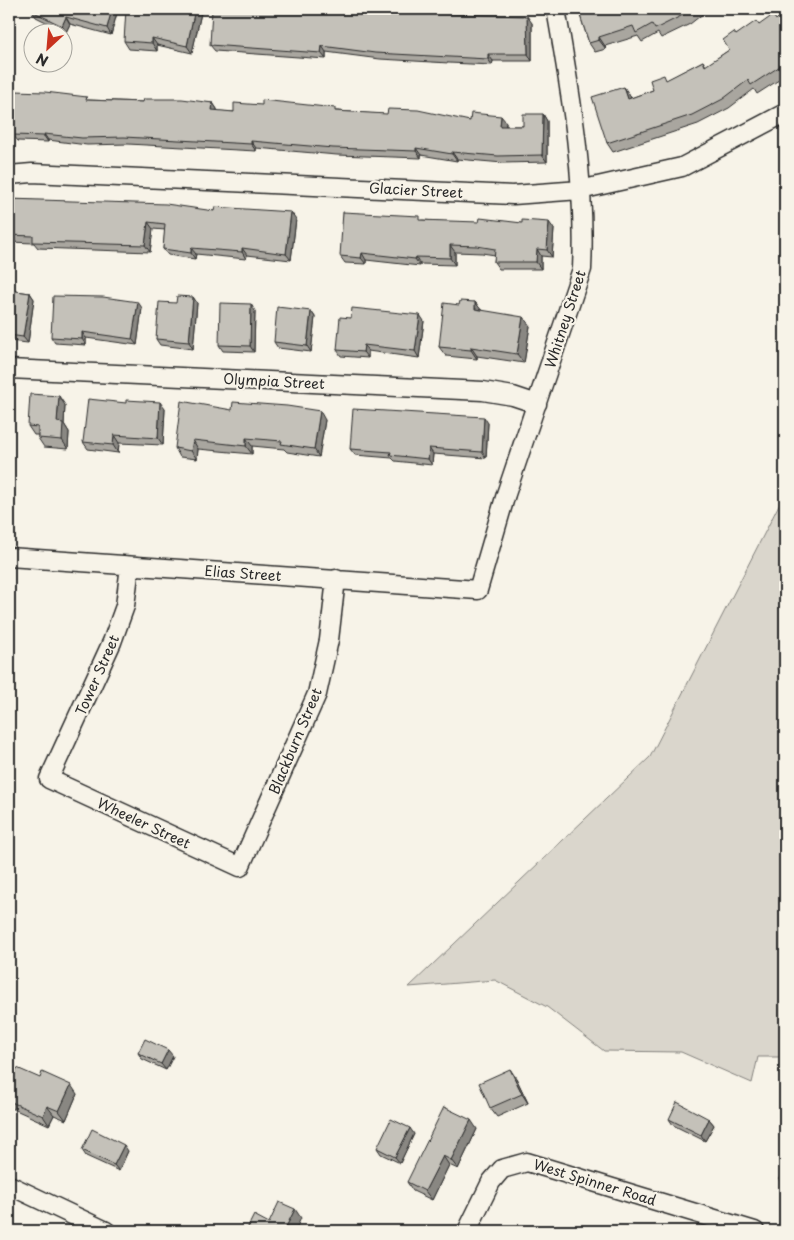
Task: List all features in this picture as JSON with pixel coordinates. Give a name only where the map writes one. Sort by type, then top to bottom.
[{"type":"street","name":"Whitney Street","points":[[478,590],[506,494],[582,269],[583,237],[580,190],[569,86],[556,9]]},
{"type":"street","name":"Glacier Street","points":[[9,176],[32,173],[513,194],[580,190],[682,166],[785,113]]},
{"type":"street","name":"Glacier Street","points":[[9,161],[32,173]]},
{"type":"street","name":"Olympia Street","points":[[9,369],[483,391],[513,396],[537,404]]},
{"type":"street","name":"Elias Street","points":[[9,557],[478,590]]},
{"type":"street","name":"Tower Street","points":[[49,779],[112,642],[125,606],[130,566]]},
{"type":"street","name":"Blackburn Street","points":[[240,867],[316,694],[329,640],[336,579]]},
{"type":"street","name":"Wheeler Street","points":[[49,779],[240,867]]},
{"type":"street","name":"West Spinner Road","points":[[468,1231],[490,1182],[502,1169],[527,1162],[755,1231]]},
{"type":"street","points":[[9,1185],[106,1231]]},
{"type":"shaded area","points":[[785,493],[785,1057],[758,1057],[752,1083],[681,1052],[604,1051],[547,1007],[495,980],[409,987],[650,757]]},
{"type":"building","points":[[33,9],[112,9],[107,28],[66,17],[64,22],[54,22],[32,11]]},
{"type":"building","points":[[126,9],[195,9],[187,46],[152,38],[152,43],[124,41]]},
{"type":"building","points":[[212,9],[314,9],[341,11],[341,9],[353,9],[377,12],[527,16],[528,54],[488,54],[488,59],[375,53],[322,46],[321,53],[210,45]]},
{"type":"building","points":[[578,9],[692,9],[655,29],[652,24],[636,33],[633,26],[599,37],[599,40],[589,43]]},
{"type":"building","points":[[785,11],[785,63],[751,85],[748,80],[723,99],[692,115],[607,143],[592,97],[624,87],[628,99],[653,90],[650,80],[664,75],[666,80],[703,61],[705,66],[729,50],[723,40],[734,32],[736,35],[756,21],[759,25],[773,15],[776,20]]},
{"type":"building","points":[[15,91],[87,97],[86,100],[143,102],[144,99],[182,99],[213,103],[212,110],[234,112],[234,103],[262,105],[262,100],[335,108],[335,111],[387,114],[388,109],[418,110],[470,121],[471,113],[501,116],[500,126],[523,126],[523,114],[543,114],[542,155],[498,156],[452,152],[452,154],[416,148],[416,151],[333,148],[251,141],[251,144],[124,137],[82,138],[44,134],[44,136],[13,135]]},
{"type":"building","points":[[9,199],[166,204],[214,211],[215,207],[291,212],[286,254],[242,248],[242,252],[191,248],[191,253],[163,249],[165,224],[148,222],[145,245],[33,242],[33,236],[9,235]]},
{"type":"building","points":[[343,212],[419,216],[419,220],[479,222],[480,218],[522,223],[522,220],[549,222],[547,250],[537,249],[536,262],[494,262],[495,249],[450,245],[450,258],[416,257],[415,259],[362,253],[361,258],[340,256]]},
{"type":"building","points":[[9,290],[30,293],[23,337],[9,335]]},
{"type":"building","points":[[53,296],[103,297],[138,302],[132,339],[82,332],[82,339],[51,337]]},
{"type":"building","points":[[177,296],[193,297],[189,342],[156,339],[159,302],[176,303]]},
{"type":"building","points":[[460,301],[475,302],[475,309],[523,317],[517,354],[471,347],[471,350],[439,347],[444,303],[459,305]]},
{"type":"building","points":[[220,303],[251,304],[250,346],[219,345]]},
{"type":"building","points":[[277,307],[311,311],[307,346],[274,342]]},
{"type":"building","points":[[352,308],[420,315],[415,351],[364,345],[363,352],[337,350],[340,317],[351,318]]},
{"type":"building","points":[[30,394],[59,396],[57,422],[63,423],[62,440],[38,438],[38,427],[28,426]]},
{"type":"building","points":[[88,399],[126,403],[126,400],[160,402],[158,438],[114,435],[113,445],[83,442]]},
{"type":"building","points":[[181,401],[232,410],[233,402],[287,406],[320,411],[314,449],[281,444],[282,441],[246,438],[246,446],[193,440],[191,451],[175,448]]},
{"type":"building","points":[[353,409],[484,417],[482,452],[429,448],[428,459],[390,455],[391,452],[350,449]]},
{"type":"building","points":[[145,1039],[168,1050],[161,1064],[138,1053]]},
{"type":"building","points":[[17,1068],[40,1078],[42,1072],[71,1085],[59,1111],[47,1106],[43,1116],[9,1101],[9,1086]]},
{"type":"building","points":[[510,1069],[522,1094],[490,1108],[479,1083]]},
{"type":"building","points":[[677,1102],[709,1119],[701,1135],[669,1119]]},
{"type":"building","points":[[444,1107],[471,1120],[451,1160],[443,1156],[425,1191],[407,1182]]},
{"type":"building","points":[[391,1119],[410,1128],[395,1157],[377,1148]]},
{"type":"building","points":[[92,1129],[124,1145],[114,1165],[82,1150]]},
{"type":"building","points":[[785,1167],[785,1182],[779,1179]]},
{"type":"building","points":[[279,1202],[295,1209],[284,1231],[246,1231],[254,1215],[269,1223]]}]
